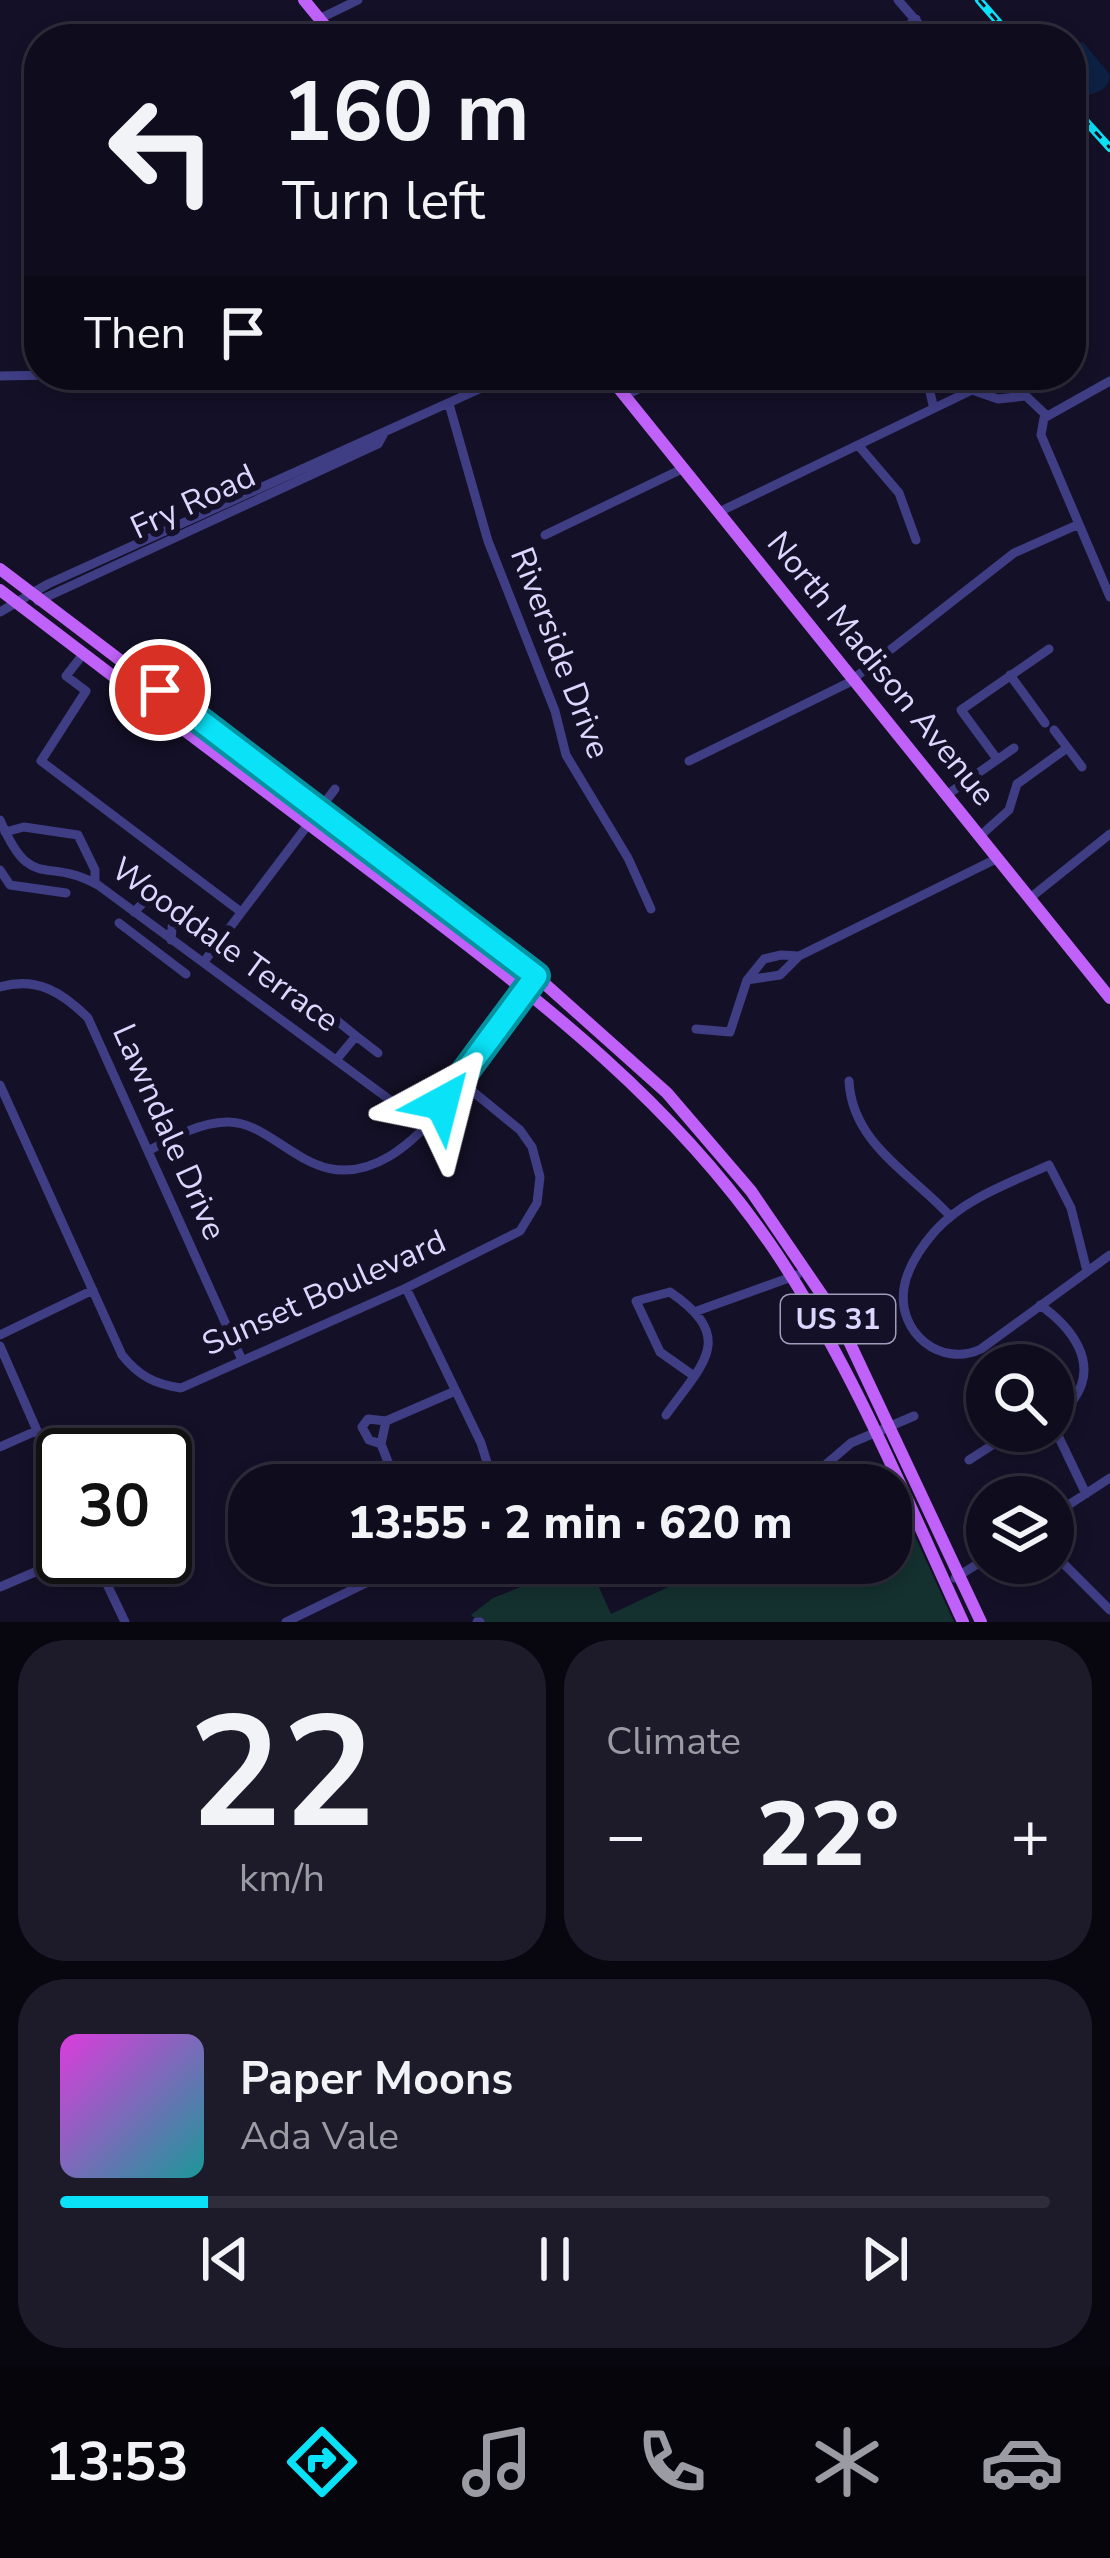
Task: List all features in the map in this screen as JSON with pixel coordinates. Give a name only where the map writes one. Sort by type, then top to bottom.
[{"type":"main road","points":[[304,0],[324,24]]},
{"type":"main road","name":"North Madison Avenue","points":[[619,390],[855,676],[1110,998]]},
{"type":"main road","name":"US 31","points":[[0,568],[536,976],[667,1094],[732,1166],[839,1320],[981,1622]]},
{"type":"main road","name":"US 31","points":[[0,590],[525,990],[658,1110],[736,1201],[792,1278],[877,1433],[963,1622]]},
{"type":"street","points":[[320,19],[358,0]]},
{"type":"street","points":[[898,0],[919,24]]},
{"type":"street","points":[[911,24],[916,20]]},
{"type":"street","points":[[1046,417],[1110,381]]},
{"type":"street","name":"Fry Road","points":[[0,612],[378,444],[383,435],[478,390]]},
{"type":"street","points":[[624,396],[636,390]]},
{"type":"street","points":[[929,390],[933,406]]},
{"type":"street","points":[[719,512],[933,406],[978,390]]},
{"type":"street","points":[[983,390],[998,399],[1026,396],[1046,417]]},
{"type":"street","name":"Riverside Drive","points":[[449,404],[488,542],[555,711],[566,755],[628,858],[651,909]]},
{"type":"street","points":[[1046,417],[1042,446],[1110,597]]},
{"type":"street","points":[[858,445],[899,493],[916,540]]},
{"type":"street","points":[[545,535],[684,468]]},
{"type":"street","points":[[689,761],[855,676],[1014,553],[1077,525]]},
{"type":"street","points":[[997,760],[962,710],[1049,649]]},
{"type":"street","points":[[84,653],[66,676],[86,691],[41,761],[241,912]]},
{"type":"street","points":[[1010,675],[1082,767]]},
{"type":"street","points":[[948,794],[1014,748]]},
{"type":"street","points":[[980,836],[1009,810],[1017,784],[1067,748]]},
{"type":"street","points":[[206,959],[335,789]]},
{"type":"street","name":"Wooddale Terrace","points":[[0,820],[5,846],[28,867],[94,883],[170,939],[206,959],[424,1125]]},
{"type":"street","points":[[5,832],[24,826],[79,835],[95,870],[94,883]]},
{"type":"street","points":[[1030,898],[1110,834]]},
{"type":"street","points":[[747,980],[780,975],[800,956],[998,858]]},
{"type":"street","points":[[0,870],[10,885],[66,893]]},
{"type":"street","points":[[134,912],[144,902],[174,906],[170,939],[159,953]]},
{"type":"street","points":[[119,923],[186,974]]},
{"type":"street","points":[[696,1029],[730,1032],[747,980],[764,959],[800,956]]},
{"type":"street","points":[[150,1150],[192,1128],[232,1121],[313,1165],[350,1169],[395,1153],[460,1081],[536,976]]},
{"type":"street","name":"Lawndale Drive","points":[[0,987],[37,984],[63,993],[88,1018],[242,1360]]},
{"type":"street","points":[[335,1018],[378,1053]]},
{"type":"street","points":[[337,1059],[356,1036]]},
{"type":"street","name":"Sunset Boulevard","points":[[0,1085],[122,1354],[136,1372],[157,1385],[182,1388],[406,1288],[520,1231],[537,1203],[540,1177],[532,1147],[460,1081]]},
{"type":"street","points":[[849,1082],[873,1145],[950,1216]]},
{"type":"street","points":[[1087,1271],[1071,1208],[1049,1165],[950,1216],[909,1273],[904,1307],[914,1332],[935,1352],[960,1357],[981,1348],[1110,1255]]},
{"type":"street","points":[[697,1311],[807,1270]]},
{"type":"street","points":[[406,1288],[488,1464]]},
{"type":"street","points":[[0,1335],[93,1290]]},
{"type":"street","points":[[666,1415],[694,1376],[711,1341],[697,1311],[666,1291],[636,1301],[660,1352],[694,1376]]},
{"type":"street","points":[[1040,1305],[1069,1329],[1084,1369],[1074,1399]]},
{"type":"street","points":[[0,1346],[5,1373],[36,1431],[0,1447]]},
{"type":"street","points":[[381,1444],[369,1440],[362,1427],[368,1419],[386,1421],[453,1392]]},
{"type":"street","points":[[826,1464],[851,1443],[914,1417]]},
{"type":"street","points":[[386,1421],[381,1444],[389,1464]]},
{"type":"street","points":[[969,1460],[981,1452]]},
{"type":"street","points":[[1066,1452],[1086,1494]]},
{"type":"street","points":[[1074,1502],[1110,1478]]},
{"type":"street","points":[[946,1584],[966,1571]]},
{"type":"street","points":[[0,1587],[36,1572]]},
{"type":"street","points":[[1074,1573],[1110,1610]]},
{"type":"street","points":[[107,1584],[125,1622]]},
{"type":"street","points":[[286,1622],[364,1584]]},
{"type":"green space","points":[[912,1529],[954,1622],[479,1622],[471,1615],[493,1598],[529,1584],[597,1584],[611,1614],[675,1584],[912,1584]]},
{"type":"water","points":[[1086,46],[1110,75],[1107,85],[1089,95]]},
{"type":"railway","points":[[979,0],[1000,24]]},
{"type":"railway","points":[[1086,122],[1110,148]]},
{"type":"route","points":[[160,690],[536,976],[442,1103]]}]
